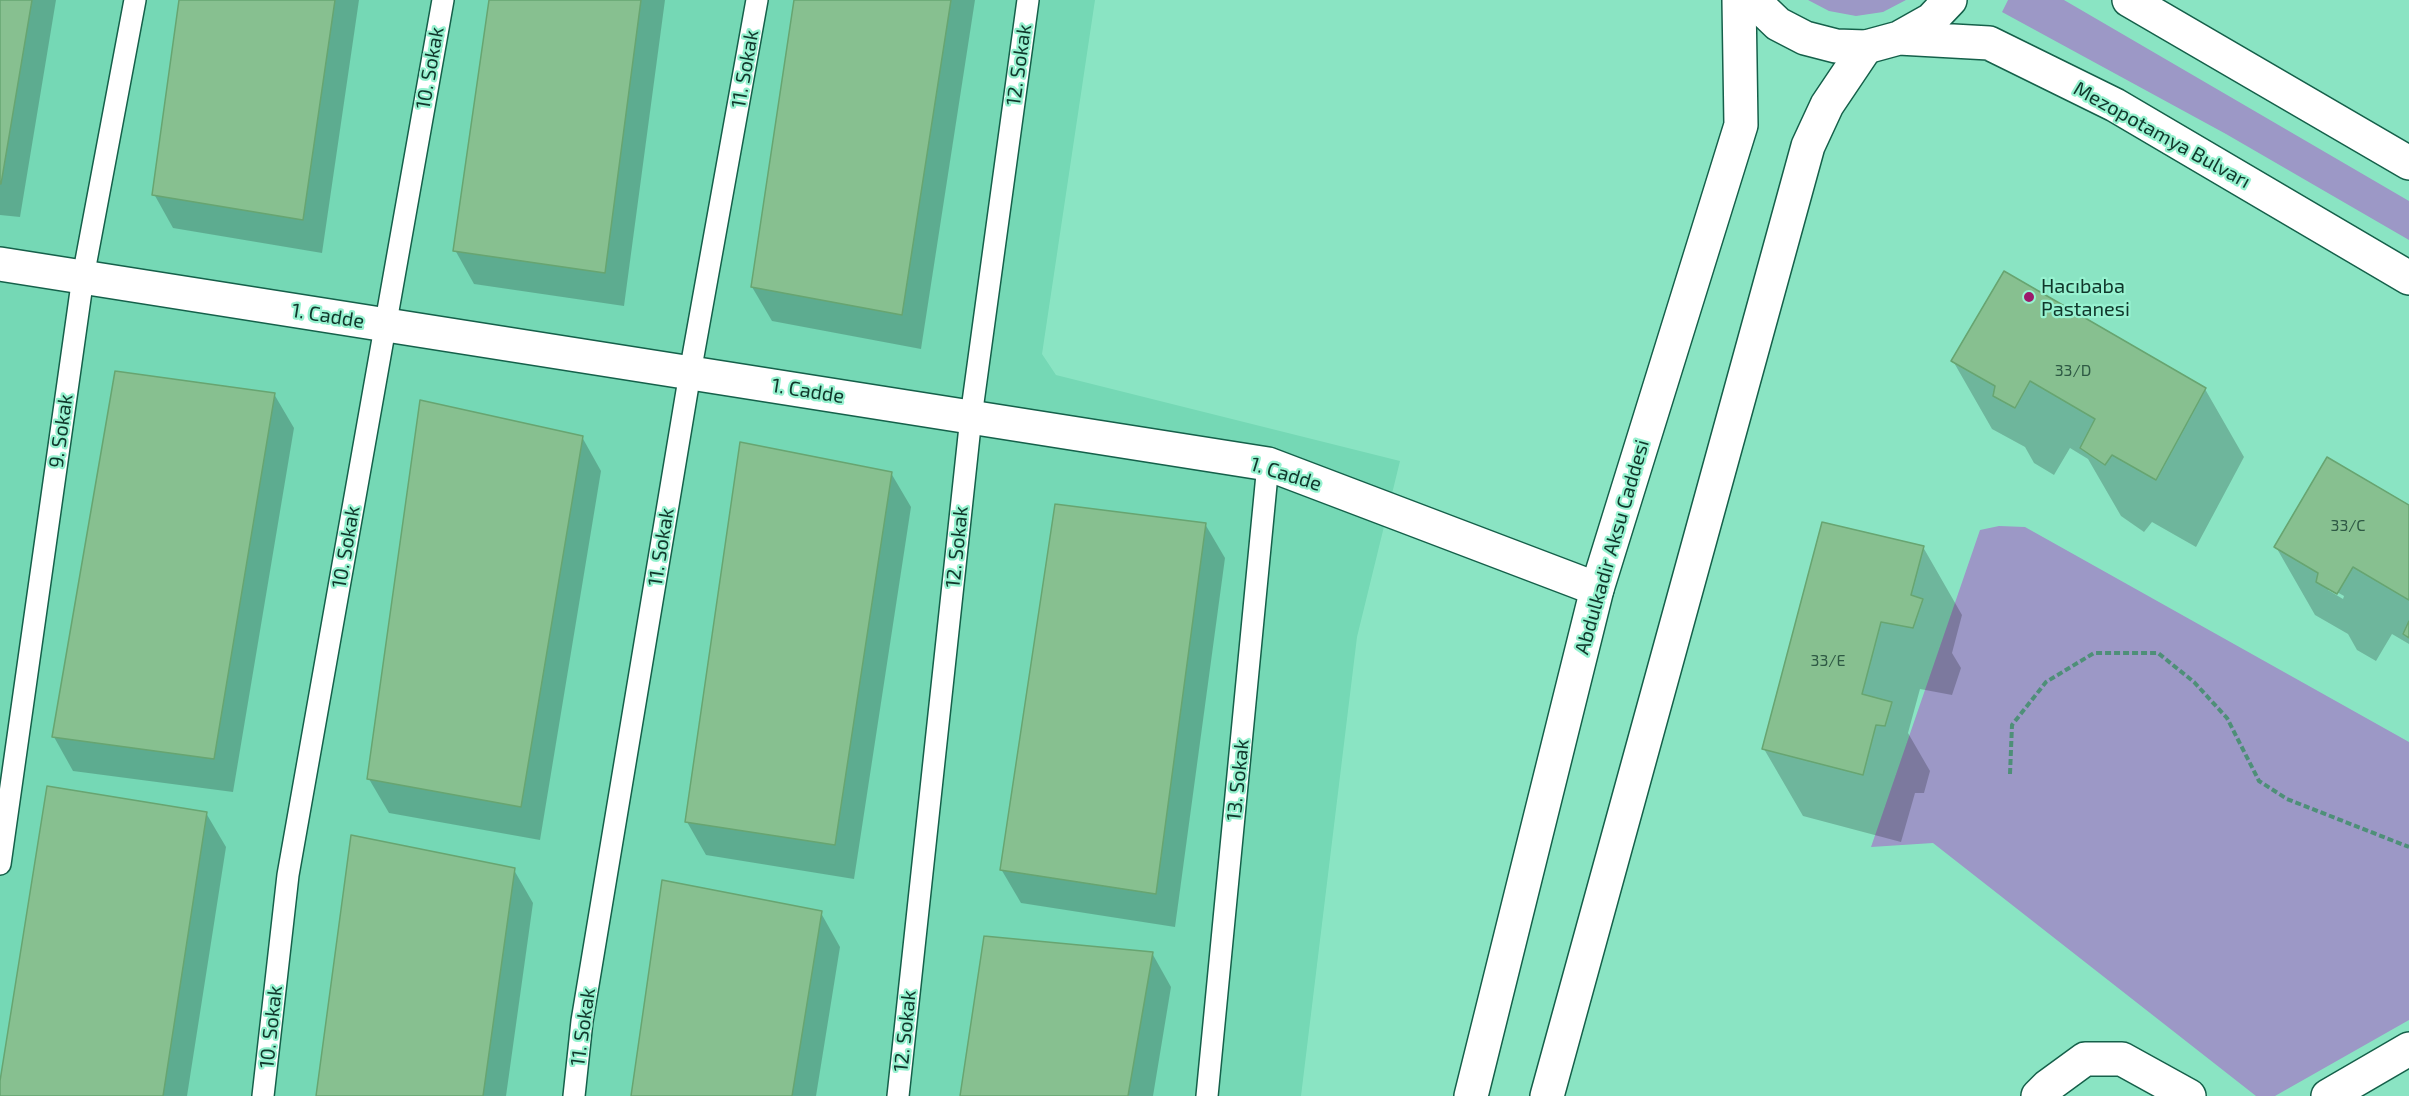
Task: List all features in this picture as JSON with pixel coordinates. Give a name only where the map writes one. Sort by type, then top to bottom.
[{"type":"main road","name":"Abdulkadir Aksu Caddesi","points":[[1471,1096],[1597,589],[1742,125],[1739,0]]},
{"type":"main road","points":[[1753,0],[1778,24],[1805,38],[1836,46],[1866,47],[1899,38],[1931,20],[1950,0]]},
{"type":"main road","points":[[2128,0],[2409,162]]},
{"type":"main road","name":"Mezopotamya Bulvarı","points":[[1899,38],[1989,43],[2115,105],[2409,278]]},
{"type":"main road","points":[[1547,1096],[1808,146],[1827,105],[1866,47]]},
{"type":"main road","name":"1. Cadde","points":[[0,264],[1268,464],[1597,589]]},
{"type":"main road","points":[[2328,1096],[2409,1049]]},
{"type":"main road","points":[[2038,1096],[2085,1059],[2122,1059],[2189,1096]]},
{"type":"lane","name":"9. Sokak","points":[[0,864],[83,277],[135,0]]},
{"type":"lane","name":"10. Sokak","points":[[263,1096],[288,875],[442,0]]},
{"type":"lane","name":"11. Sokak","points":[[574,1096],[582,1021],[690,373],[757,0]]},
{"type":"lane","name":"12. Sokak","points":[[898,1096],[971,417],[1028,0]]},
{"type":"lane","name":"13. Sokak","points":[[1207,1096],[1268,464]]},
{"type":"path","points":[[2010,774],[2012,725],[2046,682],[2094,653],[2158,653],[2194,682],[2227,718],[2259,781],[2287,799],[2409,847]]},
{"type":"shaded area","points":[[0,0],[1095,0],[1042,354],[1056,375],[1400,461],[1357,637],[1301,1096],[0,1096]]},
{"type":"shaded area","points":[[1808,0],[1906,0],[1883,12],[1856,16],[1829,11]]},
{"type":"shaded area","points":[[2008,0],[2064,0],[2409,201],[2409,240],[2226,134],[2002,12]]},
{"type":"shaded area","points":[[1999,526],[2025,527],[2409,742],[2409,1020],[2275,1096],[2256,1096],[1933,843],[1871,847],[1980,530]]},
{"type":"building","points":[[0,0],[32,0],[1,184],[0,184]]},
{"type":"building","points":[[179,0],[335,0],[303,220],[152,195]]},
{"type":"building","points":[[489,0],[641,0],[605,273],[453,251]]},
{"type":"building","points":[[794,0],[951,0],[902,315],[751,287]]},
{"type":"building","points":[[2004,271],[2206,388],[2156,480],[2112,455],[2105,465],[2080,448],[2095,419],[2030,381],[2015,408],[1993,396],[1995,386],[1951,361]]},
{"type":"building","points":[[115,371],[275,393],[214,759],[52,737]]},
{"type":"building","points":[[420,400],[583,436],[521,807],[367,779]]},
{"type":"building","points":[[740,442],[892,472],[835,845],[685,822]]},
{"type":"building","points":[[2327,457],[2409,505],[2409,600],[2353,567],[2337,594],[2316,582],[2318,573],[2274,547]]},
{"type":"building","points":[[1055,504],[1206,523],[1156,894],[1000,870]]},
{"type":"building","points":[[1822,522],[1924,546],[1911,595],[1923,599],[1913,628],[1881,622],[1862,694],[1892,702],[1885,726],[1876,725],[1863,775],[1762,749]]},
{"type":"building","points":[[2409,621],[2409,638],[2403,634]]},
{"type":"building","points":[[47,786],[207,812],[163,1096],[0,1096],[0,1081]]},
{"type":"building","points":[[351,835],[515,868],[483,1096],[316,1096]]},
{"type":"building","points":[[662,880],[822,911],[792,1096],[631,1096]]},
{"type":"building","points":[[984,936],[1153,952],[1128,1096],[960,1096]]},
{"type":"place","name":"Hacıbaba Pastanesi","points":[[2029,297]]}]
